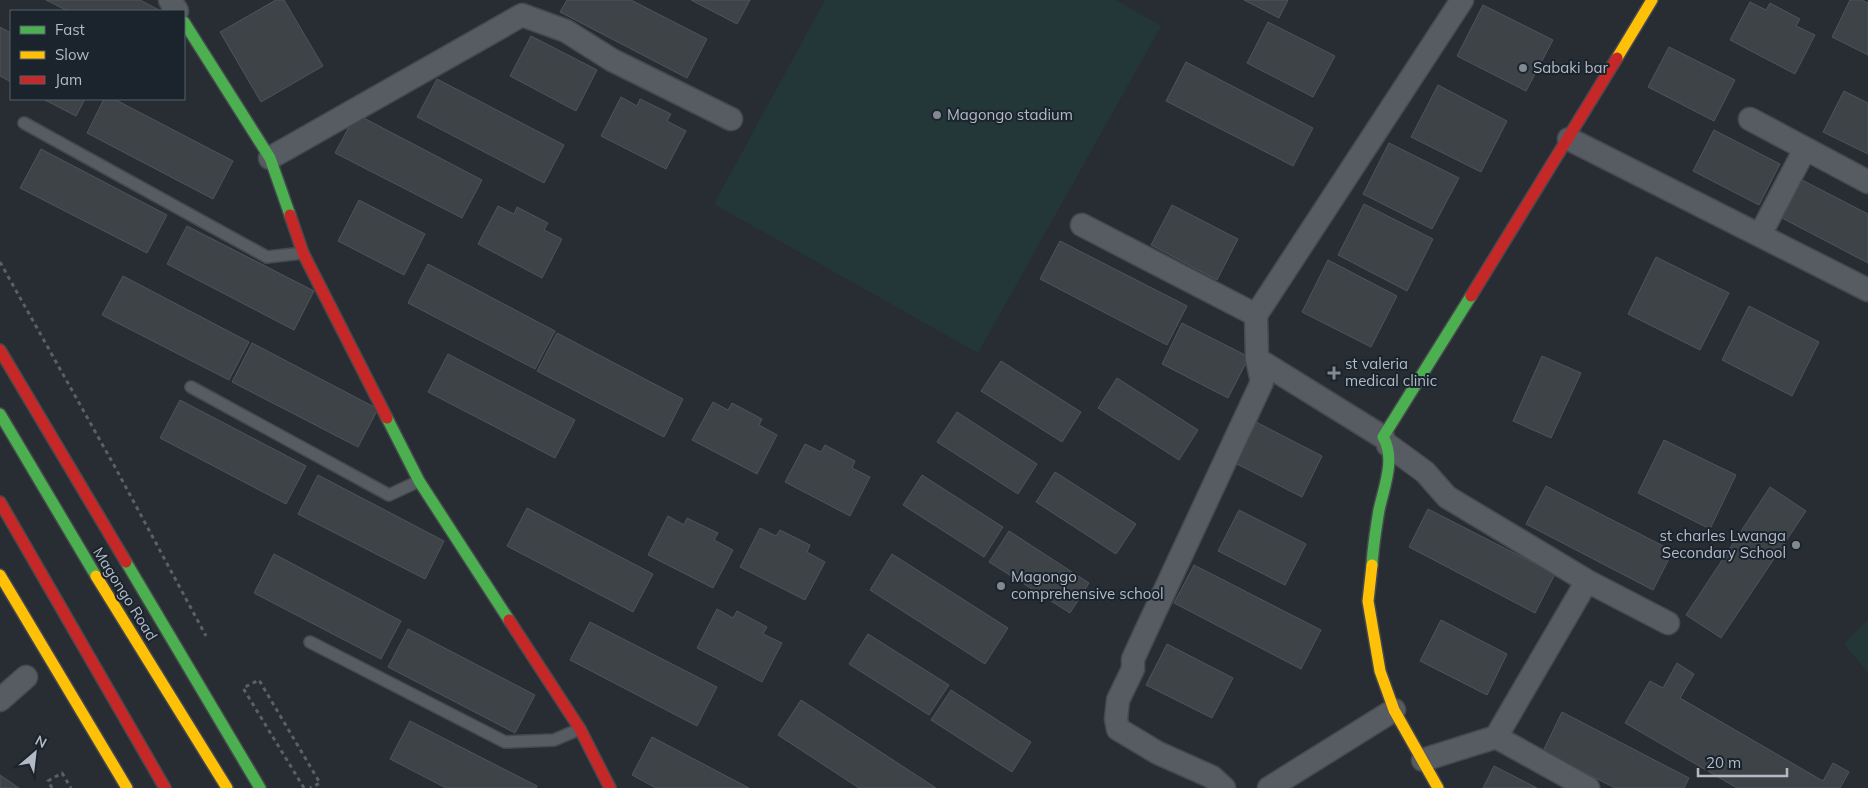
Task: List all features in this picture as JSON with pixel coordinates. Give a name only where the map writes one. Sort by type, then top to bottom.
[{"type":"street","points":[[1224,788],[1212,777],[1158,753],[1118,729],[1116,718],[1118,700],[1133,669],[1133,659],[1262,382],[1257,359],[1256,316],[1462,0]]},
{"type":"street","points":[[1438,788],[1394,710],[1380,671],[1368,601],[1378,511],[1389,466],[1386,441],[1652,0]]},
{"type":"street","points":[[270,158],[522,14],[566,31],[612,60],[731,119]]},
{"type":"street","points":[[185,24],[270,158],[303,253],[419,481],[580,729],[610,788]]},
{"type":"street","points":[[1750,119],[1868,182]]},
{"type":"street","points":[[1569,140],[1868,290]]},
{"type":"street","points":[[1760,235],[1805,149]]},
{"type":"street","points":[[1082,225],[1256,316]]},
{"type":"street","points":[[0,350],[260,788]]},
{"type":"street","points":[[1257,359],[1386,441],[1425,472],[1447,497],[1587,581],[1668,623]]},
{"type":"street","name":"Magongo Road","points":[[0,414],[68,530],[227,788]]},
{"type":"street","points":[[0,502],[165,788]]},
{"type":"street","points":[[0,575],[127,788]]},
{"type":"street","points":[[1423,760],[1496,737],[1587,581]]},
{"type":"street","points":[[0,700],[26,677]]},
{"type":"street","points":[[1269,788],[1394,710]]},
{"type":"street","points":[[1496,737],[1588,788]]},
{"type":"lane","points":[[24,122],[267,257],[303,253]]},
{"type":"lane","points":[[191,387],[389,495],[419,481]]},
{"type":"lane","points":[[310,642],[505,742],[554,740],[580,729]]},
{"type":"path","points":[[0,262],[115,467],[209,641]]},
{"type":"path","points":[[304,788],[243,688],[259,680],[320,783],[310,788]]},
{"type":"path","points":[[52,788],[48,781],[62,773],[71,788]]},
{"type":"shaded area","name":"Magongo stadium","points":[[825,0],[1116,0],[1161,26],[978,353],[714,204]]},
{"type":"shaded area","points":[[1868,620],[1868,672],[1844,644]]},
{"type":"building","points":[[46,0],[140,0],[159,10],[66,10]]},
{"type":"building","points":[[276,0],[284,0],[323,66],[261,102],[220,32]]},
{"type":"building","points":[[567,0],[631,0],[707,39],[687,78],[560,12]]},
{"type":"building","points":[[691,0],[750,0],[737,24]]},
{"type":"building","points":[[1244,0],[1288,0],[1279,18]]},
{"type":"building","points":[[1850,0],[1861,0],[1868,3],[1868,55],[1832,37]]},
{"type":"building","points":[[1750,2],[1766,10],[1770,3],[1800,19],[1796,26],[1815,35],[1795,74],[1730,40]]},
{"type":"building","points":[[1483,5],[1553,40],[1526,91],[1457,56]]},
{"type":"building","points":[[1268,22],[1335,56],[1313,97],[1247,63]]},
{"type":"building","points":[[0,27],[10,32],[10,81],[0,76]]},
{"type":"building","points":[[531,36],[597,70],[576,111],[510,76]]},
{"type":"building","points":[[1669,47],[1735,80],[1714,121],[1648,87]]},
{"type":"building","points":[[1186,62],[1313,128],[1293,166],[1166,101]]},
{"type":"building","points":[[437,79],[564,145],[544,183],[417,117]]},
{"type":"building","points":[[1438,85],[1507,121],[1481,172],[1411,137]]},
{"type":"building","points":[[1844,91],[1868,103],[1868,154],[1823,132]]},
{"type":"building","points":[[621,97],[637,106],[640,99],[671,114],[667,121],[686,131],[666,169],[601,136]]},
{"type":"building","points":[[45,100],[84,100],[76,116]]},
{"type":"building","points":[[104,100],[116,100],[233,161],[213,199],[87,133]]},
{"type":"building","points":[[356,114],[482,180],[462,218],[335,153]]},
{"type":"building","points":[[1714,130],[1780,164],[1759,205],[1693,171]]},
{"type":"building","points":[[1389,143],[1459,178],[1432,229],[1363,194]]},
{"type":"building","points":[[41,149],[167,215],[147,253],[20,188]]},
{"type":"building","points":[[1802,180],[1868,214],[1868,263],[1782,218]]},
{"type":"building","points":[[359,200],[425,234],[404,275],[338,241]]},
{"type":"building","points":[[1364,204],[1433,239],[1407,291],[1338,255]]},
{"type":"building","points":[[1172,205],[1238,239],[1217,280],[1151,245]]},
{"type":"building","points":[[498,206],[514,214],[517,207],[548,223],[544,230],[562,239],[542,278],[478,244]]},
{"type":"building","points":[[187,226],[314,291],[294,330],[167,264]]},
{"type":"building","points":[[1060,241],[1187,306],[1167,345],[1040,279]]},
{"type":"building","points":[[1656,257],[1729,293],[1700,350],[1628,314]]},
{"type":"building","points":[[1328,260],[1397,296],[1371,347],[1302,312]]},
{"type":"building","points":[[428,264],[555,331],[535,369],[408,303]]},
{"type":"building","points":[[123,276],[249,342],[229,380],[102,315]]},
{"type":"building","points":[[1749,306],[1819,342],[1792,396],[1722,360]]},
{"type":"building","points":[[1182,323],[1249,357],[1228,398],[1162,364]]},
{"type":"building","points":[[557,333],[683,399],[664,437],[537,371]]},
{"type":"building","points":[[252,343],[378,409],[358,447],[232,382]]},
{"type":"building","points":[[448,354],[575,420],[555,458],[428,392]]},
{"type":"building","points":[[1542,356],[1581,373],[1551,438],[1513,421]]},
{"type":"building","points":[[1001,361],[1081,412],[1062,442],[981,391]]},
{"type":"building","points":[[1117,378],[1198,430],[1179,460],[1098,408]]},
{"type":"building","points":[[180,400],[306,466],[286,504],[160,438]]},
{"type":"building","points":[[713,402],[728,410],[732,403],[762,419],[759,425],[777,435],[757,474],[692,440]]},
{"type":"building","points":[[957,412],[1037,464],[1018,494],[937,442]]},
{"type":"building","points":[[1256,422],[1322,456],[1302,497],[1235,463]]},
{"type":"building","points":[[1664,440],[1736,475],[1710,529],[1638,493]]},
{"type":"building","points":[[805,444],[821,452],[825,445],[855,461],[852,468],[870,477],[850,516],[785,482]]},
{"type":"building","points":[[1055,472],[1136,524],[1116,554],[1036,502]]},
{"type":"building","points":[[318,475],[444,541],[425,579],[298,514]]},
{"type":"building","points":[[922,475],[1003,527],[984,557],[903,505]]},
{"type":"building","points":[[1546,486],[1673,551],[1653,590],[1526,524]]},
{"type":"building","points":[[1770,487],[1806,511],[1721,638],[1686,615]]},
{"type":"building","points":[[527,508],[653,574],[633,612],[507,546]]},
{"type":"building","points":[[1428,509],[1555,574],[1535,613],[1409,547]]},
{"type":"building","points":[[1239,510],[1306,544],[1285,585],[1218,551]]},
{"type":"building","points":[[668,516],[684,525],[687,518],[718,533],[714,540],[733,550],[713,588],[648,555]]},
{"type":"building","points":[[760,528],[776,536],[780,530],[810,545],[807,552],[825,562],[805,600],[740,567]]},
{"type":"building","points":[[1009,531],[1089,583],[1070,613],[989,562]]},
{"type":"building","points":[[274,554],[401,621],[381,659],[254,593]]},
{"type":"building","points":[[892,554],[1008,628],[985,664],[870,590]]},
{"type":"building","points":[[1194,565],[1321,630],[1301,669],[1174,603]]},
{"type":"building","points":[[717,609],[733,618],[737,611],[767,627],[763,634],[782,643],[762,682],[697,648]]},
{"type":"building","points":[[1441,620],[1507,654],[1487,695],[1420,661]]},
{"type":"building","points":[[590,622],[717,687],[697,726],[570,660]]},
{"type":"building","points":[[408,629],[535,695],[515,733],[388,667]]},
{"type":"building","points":[[868,634],[949,685],[929,715],[849,664]]},
{"type":"building","points":[[1167,644],[1233,678],[1212,718],[1146,685]]},
{"type":"building","points":[[1677,663],[1694,674],[1680,698],[1823,781],[1833,763],[1849,772],[1840,788],[1737,788],[1625,723],[1650,681],[1663,688]]},
{"type":"building","points":[[951,690],[1031,742],[1012,772],[931,720]]},
{"type":"building","points":[[801,700],[936,788],[859,788],[778,735]]},
{"type":"building","points":[[1562,712],[1689,778],[1684,788],[1615,788],[1543,751]]},
{"type":"building","points":[[410,721],[537,786],[536,788],[446,788],[390,759]]},
{"type":"building","points":[[652,737],[749,788],[656,788],[632,775]]},
{"type":"building","points":[[1494,766],[1537,788],[1483,788]]},
{"type":"building","points":[[0,775],[19,788],[0,788]]},
{"type":"traffic: fast","points":[[185,24],[270,158],[290,215]]},
{"type":"traffic: fast","points":[[1372,565],[1379,510],[1389,463],[1387,445],[1383,437],[1471,296]]},
{"type":"traffic: fast","points":[[0,414],[96,576]]},
{"type":"traffic: fast","points":[[387,418],[419,481],[509,620]]},
{"type":"traffic: fast","points":[[126,562],[260,788]]},
{"type":"traffic: slow","points":[[1617,58],[1652,0]]},
{"type":"traffic: slow","points":[[1372,565],[1368,601],[1380,671],[1394,710],[1438,788]]},
{"type":"traffic: slow","points":[[0,575],[127,788]]},
{"type":"traffic: slow","points":[[96,576],[227,788]]},
{"type":"traffic: jam","points":[[1471,296],[1617,58]]},
{"type":"traffic: jam","points":[[290,215],[303,253],[387,418]]},
{"type":"traffic: jam","points":[[0,350],[126,562]]},
{"type":"traffic: jam","points":[[0,502],[165,788]]},
{"type":"traffic: jam","points":[[509,620],[580,729],[610,788]]},
{"type":"place","name":"Sabaki bar","points":[[1523,68]]},
{"type":"place","name":"Magongo stadium","points":[[937,115]]},
{"type":"place","name":"st valeria medical clinic","points":[[1334,373]]},
{"type":"place","name":"st charles Lwanga Secondary School","points":[[1796,545]]},
{"type":"place","name":"Magongo comprehensive school","points":[[1001,586]]}]
